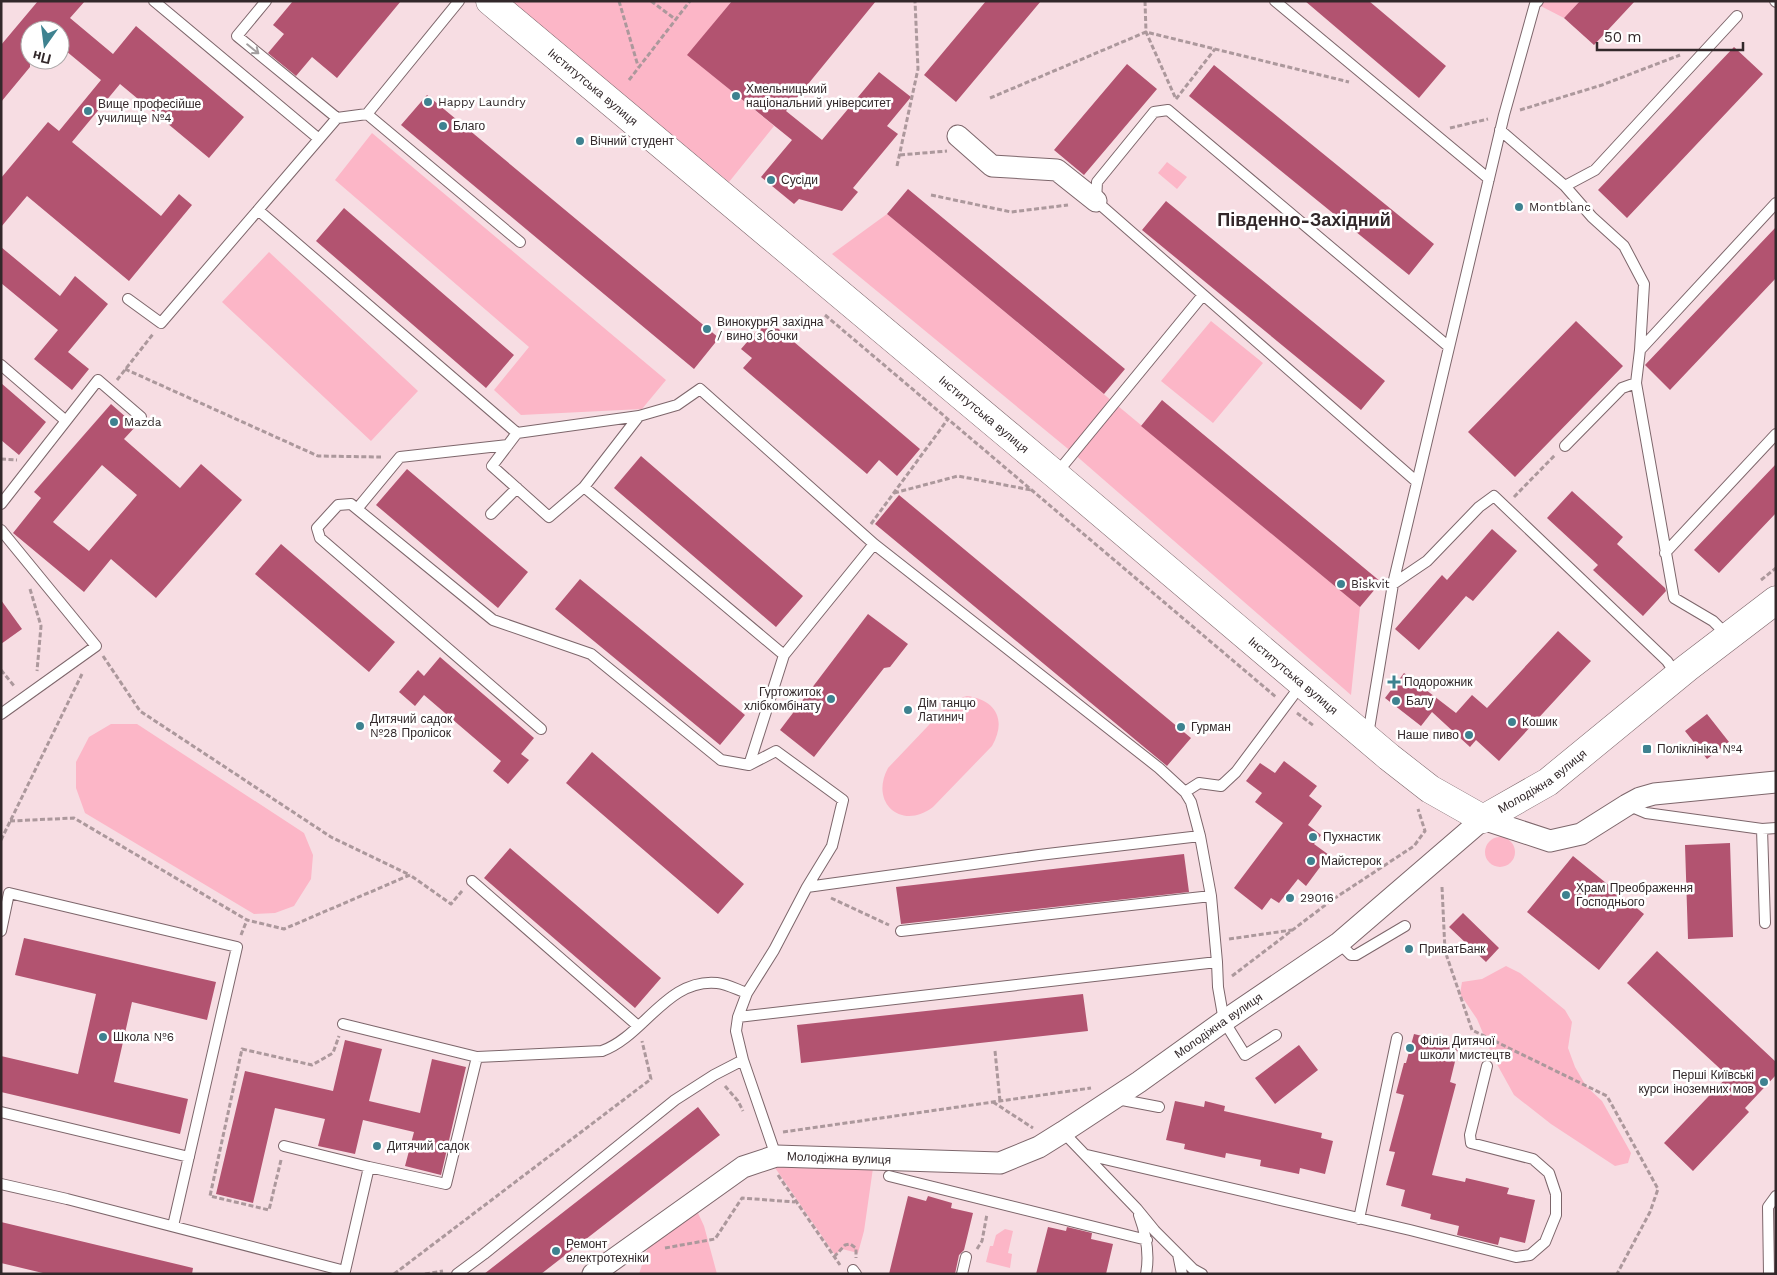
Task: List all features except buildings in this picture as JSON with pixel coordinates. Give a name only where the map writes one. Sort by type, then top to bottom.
[{"type":"street","name":"Інститутська вулиця","points":[[490,1],[1056,474],[1294,695],[1367,738],[1430,790],[1483,819]]},
{"type":"street","points":[[958,136],[992,166],[1057,170],[1096,201]]},
{"type":"street","name":"Молодіжна вулиця","points":[[593,1274],[743,1167],[772,1157],[1000,1163],[1039,1147],[1113,1099],[1339,943],[1483,819],[1548,782],[1686,668],[1776,600]]},
{"type":"street","points":[[1483,819],[1550,842],[1581,834],[1627,805],[1654,794],[1776,782]]},
{"type":"lane","points":[[154,1],[319,139]]},
{"type":"lane","points":[[266,1],[237,36],[337,118]]},
{"type":"lane","points":[[128,298],[161,323],[337,118],[367,114],[459,1]]},
{"type":"lane","points":[[1275,1],[1489,179]]},
{"type":"lane","points":[[1367,738],[1393,584],[1500,130],[1535,4],[1538,1]]},
{"type":"lane","points":[[1565,186],[1595,170],[1737,16]]},
{"type":"lane","points":[[1417,482],[1096,201],[1097,182],[1154,112],[1168,110],[1449,347]]},
{"type":"lane","points":[[367,114],[520,242]]},
{"type":"lane","points":[[1500,130],[1565,186],[1592,217],[1624,246],[1644,284],[1636,383],[1674,598],[1712,621],[1729,636]]},
{"type":"lane","points":[[1640,350],[1776,203]]},
{"type":"lane","points":[[258,210],[517,433]]},
{"type":"lane","points":[[1056,474],[1203,295]]},
{"type":"lane","points":[[1,364],[66,421]]},
{"type":"lane","points":[[1,504],[98,380],[141,418]]},
{"type":"lane","points":[[1565,446],[1622,388],[1636,383]]},
{"type":"lane","points":[[639,416],[584,487],[549,517],[492,466],[517,433],[639,416],[677,405],[700,390],[863,535],[1159,768],[1185,792],[1191,802],[1200,836],[1211,896],[1218,987],[1224,1021],[1245,1055],[1276,1035]]},
{"type":"lane","points":[[1665,553],[1776,434]]},
{"type":"lane","points":[[357,509],[400,457],[508,445]]},
{"type":"lane","points":[[584,487],[784,655]]},
{"type":"lane","points":[[491,514],[517,488]]},
{"type":"lane","points":[[1393,584],[1427,561],[1479,507],[1494,496],[1667,661],[1678,676]]},
{"type":"lane","points":[[541,729],[320,538],[317,528],[338,505],[351,504],[493,620],[591,654],[721,760],[749,765],[776,751],[843,800],[832,846],[807,887],[774,950],[747,993],[738,1017],[736,1030],[743,1060],[769,1134],[772,1157]]},
{"type":"lane","points":[[1,530],[96,646],[1,714]]},
{"type":"lane","points":[[749,765],[784,655],[874,544]]},
{"type":"lane","points":[[1185,792],[1199,783],[1221,786],[1236,772],[1294,695]]},
{"type":"lane","points":[[1627,805],[1646,813],[1762,829],[1776,828]]},
{"type":"lane","points":[[1762,829],[1766,922]]},
{"type":"lane","points":[[807,887],[1040,855],[1200,836]]},
{"type":"lane","points":[[472,881],[638,1026]]},
{"type":"lane","points":[[1,931],[9,893],[237,947],[173,1226]]},
{"type":"lane","points":[[901,931],[1211,896]]},
{"type":"lane","points":[[1339,943],[1351,954],[1356,955],[1405,926]]},
{"type":"lane","points":[[738,1017],[1217,962]]},
{"type":"lane","points":[[343,1024],[477,1057],[602,1050],[616,1046],[672,996],[692,986],[718,983],[747,993]]},
{"type":"lane","points":[[1359,1219],[1397,1038]]},
{"type":"lane","points":[[284,1146],[446,1184],[477,1057]]},
{"type":"lane","points":[[457,1274],[675,1100],[714,1075],[743,1060]]},
{"type":"lane","points":[[1086,1155],[1516,1257],[1530,1255],[1545,1242],[1556,1215],[1556,1194],[1549,1173],[1533,1159],[1477,1146],[1471,1142],[1470,1135],[1487,1066]]},
{"type":"lane","points":[[1113,1099],[1159,1107]]},
{"type":"lane","points":[[1,1112],[189,1157]]},
{"type":"lane","points":[[1057,1136],[1086,1155],[1155,1231],[1193,1269],[1202,1274]]},
{"type":"lane","points":[[1,1184],[345,1271],[369,1167]]},
{"type":"lane","points":[[889,1176],[1147,1240]]},
{"type":"lane","points":[[1769,1274],[1768,1206],[1776,1196]]},
{"type":"lane","points":[[1137,1209],[1147,1240],[1148,1264],[1146,1274]]},
{"type":"lane","points":[[1178,1253],[1182,1274]]},
{"type":"lane","points":[[962,1274],[966,1256]]},
{"type":"path","points":[[619,1],[638,66]]},
{"type":"path","points":[[651,1],[675,19]]},
{"type":"path","points":[[628,80],[690,1]]},
{"type":"path","points":[[897,166],[918,68],[915,1]]},
{"type":"path","points":[[1145,1],[1146,32],[1176,100]]},
{"type":"path","points":[[990,98],[1146,32],[1381,90]]},
{"type":"path","points":[[1432,133],[1504,115],[1602,85],[1712,43]]},
{"type":"path","points":[[1168,110],[1215,50]]},
{"type":"path","points":[[931,194],[1011,212],[1096,201]]},
{"type":"path","points":[[822,312],[1032,490],[1294,695],[1317,729]]},
{"type":"path","points":[[110,390],[161,323]]},
{"type":"path","points":[[126,369],[318,456],[400,457]]},
{"type":"path","points":[[863,535],[948,419]]},
{"type":"path","points":[[1504,506],[1565,446]]},
{"type":"path","points":[[894,493],[958,476],[1032,490]]},
{"type":"path","points":[[29,588],[41,626],[35,690]]},
{"type":"path","points":[[1,840],[96,646],[140,711],[331,837],[410,875],[451,904],[472,881]]},
{"type":"path","points":[[1,670],[24,698]]},
{"type":"path","points":[[1218,987],[1332,900],[1414,846],[1425,831],[1416,804]]},
{"type":"path","points":[[10,821],[74,818],[247,920],[284,929],[410,875]]},
{"type":"path","points":[[807,887],[901,931]]},
{"type":"path","points":[[1442,887],[1445,951],[1472,1030],[1608,1096],[1658,1189],[1650,1212],[1617,1274]]},
{"type":"path","points":[[1215,941],[1292,930]]},
{"type":"path","points":[[284,1146],[269,1210],[210,1196],[242,1049],[312,1065],[333,1053],[343,1024]]},
{"type":"path","points":[[394,1274],[651,1080],[638,1026]]},
{"type":"path","points":[[995,1051],[1000,1101]]},
{"type":"path","points":[[714,1075],[738,1101],[747,1118]]},
{"type":"path","points":[[769,1134],[1093,1088]]},
{"type":"path","points":[[992,1102],[1057,1136]]},
{"type":"path","points":[[772,1157],[796,1202],[842,1268]]},
{"type":"path","points":[[658,1249],[716,1239],[742,1198],[796,1202]]},
{"type":"path","points":[[976,1250],[982,1241],[989,1201]]},
{"type":"path","points":[[834,1257],[848,1244],[856,1248],[857,1253]]},
{"type":"shaded area","points":[[509,1],[732,1],[688,55],[774,126],[729,182]]},
{"type":"shaded area","points":[[1531,1],[1580,1],[1564,18]]},
{"type":"shaded area","points":[[372,133],[666,380],[642,409],[521,415],[494,390],[529,347],[335,180]]},
{"type":"shaded area","points":[[1167,162],[1187,177],[1177,189],[1158,173]]},
{"type":"shaded area","points":[[887,214],[1360,607],[1351,695],[1073,453],[832,254]]},
{"type":"shaded area","points":[[269,252],[418,391],[371,441],[222,302]]},
{"type":"shaded area","points":[[1211,321],[1263,363],[1213,423],[1161,381]]},
{"type":"shaded area","points":[[967,696],[985,702],[996,713],[998,728],[992,746],[933,807],[921,814],[910,816],[892,810],[886,802],[883,792],[883,781],[888,768],[947,706],[956,699]]},
{"type":"shaded area","points":[[111,724],[137,724],[304,833],[313,855],[311,879],[294,906],[275,913],[254,914],[85,813],[76,788],[76,762],[89,737]]},
{"type":"shaded area","points":[[1500,837],[1510,842],[1515,852],[1510,862],[1500,867],[1490,862],[1485,852],[1490,842]]},
{"type":"shaded area","points":[[1506,966],[1520,973],[1565,1010],[1572,1022],[1568,1048],[1575,1067],[1586,1086],[1602,1101],[1631,1153],[1628,1163],[1615,1166],[1551,1124],[1514,1095],[1493,1057],[1477,1019],[1460,994],[1462,982],[1482,979]]},
{"type":"shaded area","points":[[769,1159],[874,1161],[864,1231],[858,1253],[842,1249],[835,1255]]},
{"type":"shaded area","points":[[682,1210],[698,1213],[704,1226],[717,1274],[639,1274],[650,1241]]},
{"type":"shaded area","points":[[1005,1229],[1013,1231],[1008,1253],[1012,1254],[1010,1268],[986,1262],[990,1246],[993,1246],[996,1235]]},
{"type":"place","name":"Хмельницький національний університет","points":[[736,96]]},
{"type":"place","name":"Happy Laundry","points":[[428,102]]},
{"type":"place","name":"Вище професійше училище №4","points":[[88,111]]},
{"type":"place","name":"Благо","points":[[443,126]]},
{"type":"place","name":"Вічний студент","points":[[580,141]]},
{"type":"place","name":"Сусіди","points":[[771,180]]},
{"type":"place","name":"Montblanc","points":[[1519,207]]},
{"type":"place","name":"ВинокурнЯ західна / вино з бочки","points":[[707,329]]},
{"type":"place","name":"Mazda","points":[[114,422]]},
{"type":"place","name":"Biskvit","points":[[1341,584]]},
{"type":"place","name":"Подорожник","points":[[1394,682]]},
{"type":"place","name":"Гуртожиток хлібкомбінату","points":[[831,699]]},
{"type":"place","name":"Балу","points":[[1396,701]]},
{"type":"place","name":"Дім танцю Латинич","points":[[908,710]]},
{"type":"place","name":"Кошик","points":[[1512,722]]},
{"type":"place","name":"Дитячий садок №28 Пролісок","points":[[360,726]]},
{"type":"place","name":"Гурман","points":[[1181,727]]},
{"type":"place","name":"Наше пиво","points":[[1469,735]]},
{"type":"place","name":"Поліклініка №4","points":[[1647,749]]},
{"type":"place","name":"Пухнастик","points":[[1313,837]]},
{"type":"place","name":"Майстерок","points":[[1311,861]]},
{"type":"place","name":"Храм Преображення Господнього","points":[[1566,895]]},
{"type":"place","name":"29016","points":[[1290,898]]},
{"type":"place","name":"ПриватБанк","points":[[1409,949]]},
{"type":"place","name":"Школа №6","points":[[103,1037]]},
{"type":"place","name":"Філія Дитячої школи мистецтв","points":[[1410,1048]]},
{"type":"place","name":"Перші Київські курси іноземних мов","points":[[1764,1082]]},
{"type":"place","name":"Дитячий садок","points":[[377,1146]]},
{"type":"place","name":"Ремонт електротехніки","points":[[556,1251]]},
{"type":"district","name":"Південно-Західний","points":[[1304,220]]}]
